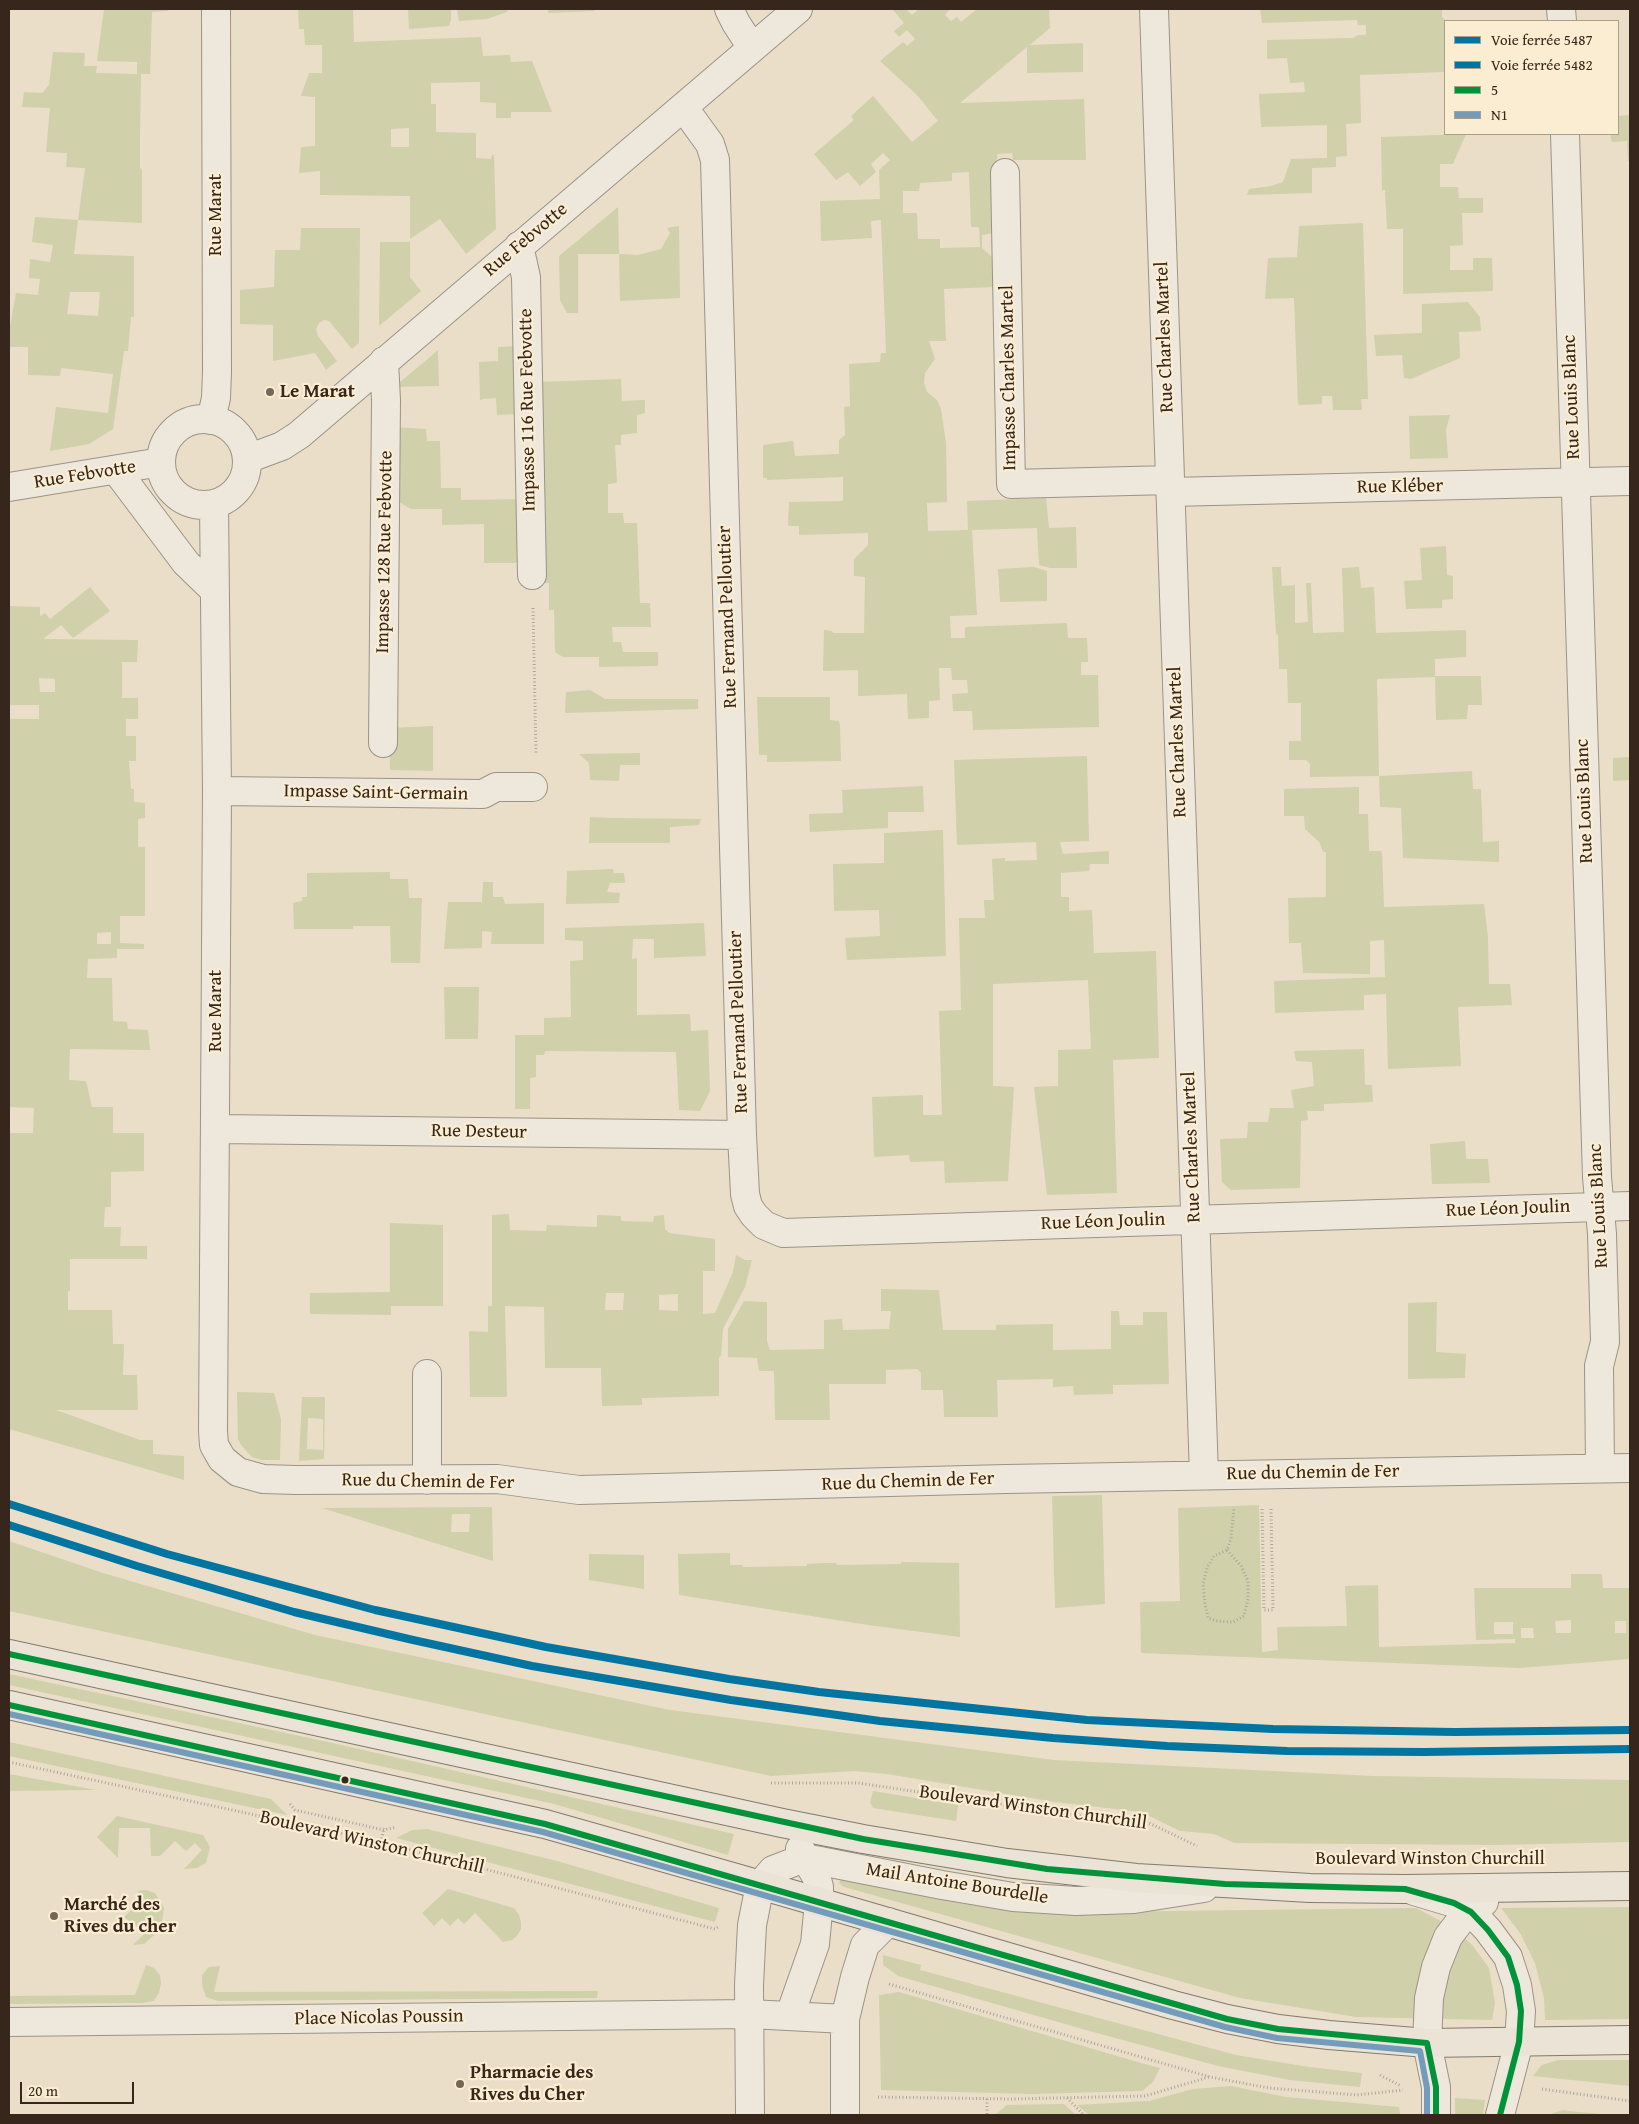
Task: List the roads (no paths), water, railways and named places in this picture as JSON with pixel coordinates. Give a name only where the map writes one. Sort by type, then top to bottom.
[{"type":"main road","name":"Boulevard Winston Churchill","points":[[9,1654],[782,1823],[863,1839],[1006,1863],[1136,1878],[1225,1884],[1405,1889],[1630,1886]]},
{"type":"main road","points":[[9,1705],[468,1806],[628,1847],[1227,2019],[1278,2029],[1427,2043],[1630,2040]]},
{"type":"street","name":"Rue Marat","points":[[211,420],[216,398],[216,9]]},
{"type":"street","points":[[729,9],[736,24],[752,48]]},
{"type":"street","name":"Rue Febvotte","points":[[247,458],[282,446],[300,435],[384,361],[684,108],[798,9]]},
{"type":"street","name":"Rue Charles Martel","points":[[1154,9],[1204,1475]]},
{"type":"street","name":"Rue Fernand Pelloutier","points":[[684,108],[710,144],[715,160],[742,1135]]},
{"type":"street","name":"Rue Louis Blanc","points":[[1565,135],[1596,1167],[1602,1234],[1605,1342],[1599,1366],[1600,1468]]},
{"type":"street","name":"Impasse Charles Martel","points":[[1005,173],[1011,484],[1170,486]]},
{"type":"street","name":"Impasse 116 Rue Febvotte","points":[[519,246],[526,277],[532,574]]},
{"type":"street","name":"Impasse 128 Rue Febvotte","points":[[383,743],[386,400],[384,361]]},
{"type":"street","points":[[199,420],[211,420],[225,424],[244,445],[247,458],[242,482],[235,493],[226,500],[214,504],[201,505],[188,502],[177,496],[168,486],[163,475],[161,462],[163,450],[168,439],[176,429],[187,422],[199,420]]},
{"type":"street","name":"Rue Febvotte","points":[[9,488],[161,462]]},
{"type":"street","points":[[116,470],[186,563],[215,591]]},
{"type":"street","name":"Rue Kléber","points":[[1170,486],[1630,481]]},
{"type":"street","name":"Rue Marat","points":[[213,1431],[217,791],[214,504]]},
{"type":"street","name":"Impasse Saint-Germain","points":[[217,791],[483,794],[496,787],[533,786]]},
{"type":"street","name":"Rue Desteur","points":[[216,1129],[742,1135]]},
{"type":"street","name":"Rue Léon Joulin","points":[[742,1135],[745,1194],[748,1206],[764,1225],[784,1232],[1630,1206]]},
{"type":"street","points":[[426,1480],[427,1374]]},
{"type":"street","name":"Rue du Chemin de Fer","points":[[213,1431],[214,1445],[222,1460],[238,1472],[263,1479],[497,1480],[578,1490],[1204,1475],[1630,1468]]},
{"type":"street","points":[[782,1823],[808,1860],[820,1887],[815,1944],[790,2015]]},
{"type":"street","name":"Mail Antoine Bourdelle","points":[[760,1885],[773,1870],[787,1863],[808,1860],[1013,1896],[1076,1901],[1134,1899],[1225,1884]]},
{"type":"street","points":[[750,2115],[752,1925],[760,1885]]},
{"type":"street","points":[[1436,2115],[1436,2087],[1427,2043],[1428,2006],[1436,1967],[1448,1936],[1461,1920],[1483,1902],[1512,1887]]},
{"type":"street","points":[[1405,1889],[1454,1903],[1471,1912],[1488,1930],[1508,1957],[1517,1985],[1521,2011],[1519,2042],[1500,2115]]},
{"type":"street","points":[[845,2106],[845,2019],[854,1977],[865,1945],[888,1922]]},
{"type":"street","name":"Place Nicolas Poussin","points":[[9,2022],[750,2014],[845,2019]]},
{"type":"rail line","name":"5482","points":[[9,1504],[167,1554],[375,1610],[546,1647],[729,1679],[819,1692],[1087,1720],[1273,1729],[1455,1732],[1630,1730]]},
{"type":"rail line","name":"5487","points":[[9,1525],[137,1566],[294,1612],[413,1640],[532,1666],[731,1700],[880,1721],[1053,1738],[1167,1746],[1287,1751],[1424,1752],[1630,1749]]},
{"type":"place","name":"Le Marat","points":[[270,392]]},
{"type":"place","name":"Marché des Rives du cher","points":[[54,1916]]},
{"type":"place","name":"Pharmacie des Rives du Cher","points":[[460,2084]]}]
